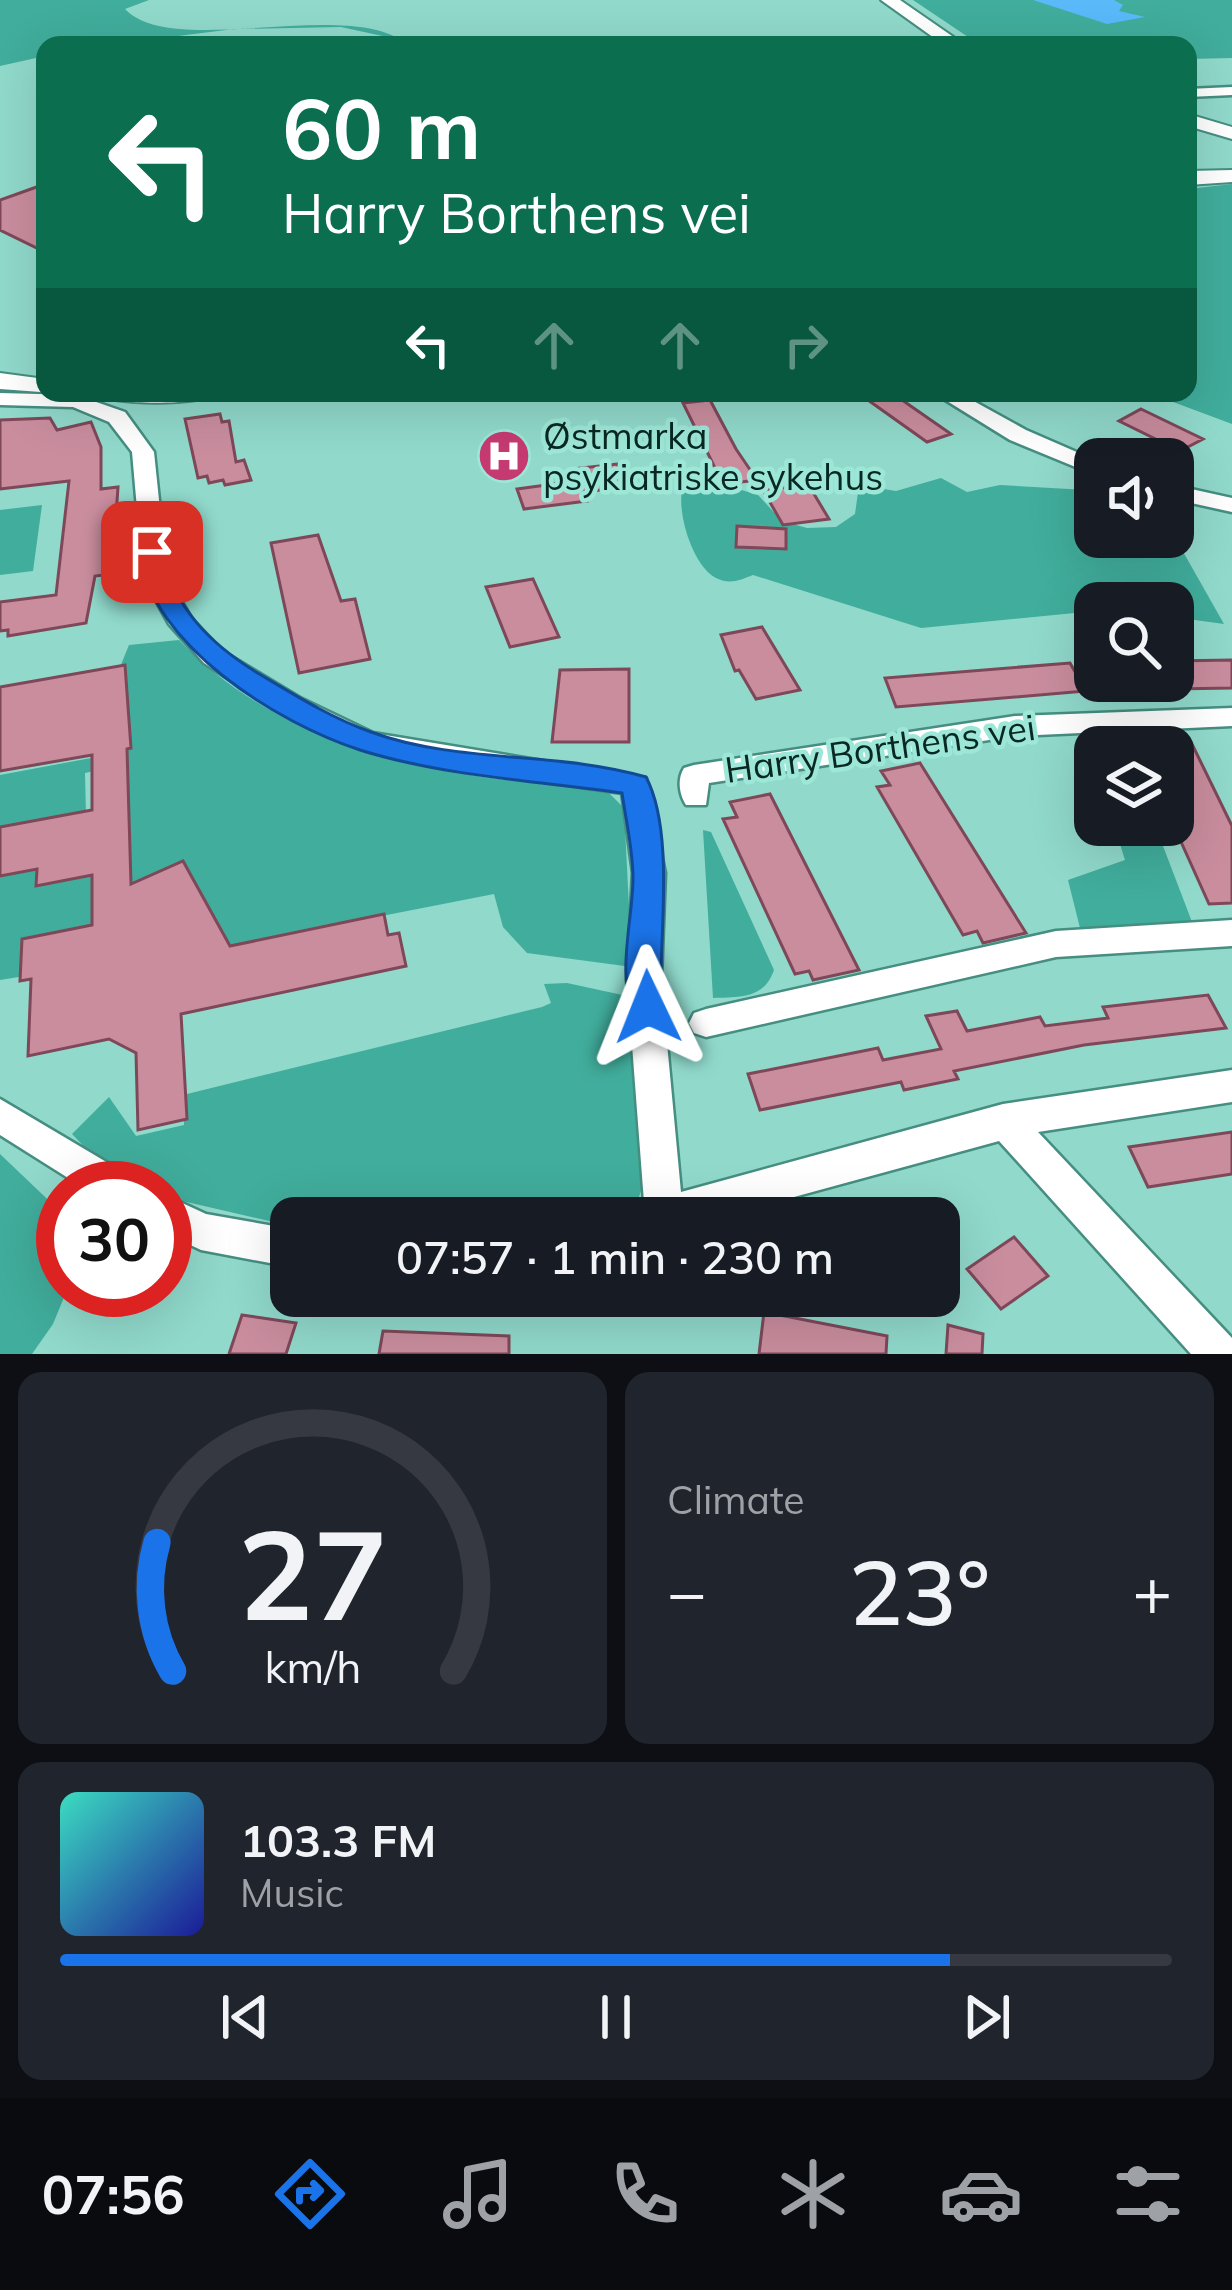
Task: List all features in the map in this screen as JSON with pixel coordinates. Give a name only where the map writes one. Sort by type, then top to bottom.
[{"type":"street","points":[[889,0],[943,36]]},
{"type":"street","points":[[1197,93],[1232,91]]},
{"type":"street","points":[[1197,123],[1232,133]]},
{"type":"street","points":[[1197,178],[1232,176]]},
{"type":"street","points":[[0,381],[36,385]]},
{"type":"street","points":[[0,399],[36,400]]},
{"type":"street","points":[[79,402],[117,417],[143,452],[155,577],[182,624],[213,657],[290,705],[366,741],[635,785],[649,873],[644,980],[656,1197]]},
{"type":"street","points":[[960,402],[1074,459]]},
{"type":"street","points":[[1194,497],[1232,505]]},
{"type":"street","name":"Harry Borthens vei","points":[[695,797],[694,775],[910,741],[1015,726],[1232,717]]},
{"type":"street","points":[[706,1023],[1056,944],[1232,933]]},
{"type":"street","points":[[725,1197],[1003,1120],[1142,1093],[1232,1086]]},
{"type":"street","points":[[0,1115],[74,1161]]},
{"type":"street","points":[[1003,1120],[1219,1354]]},
{"type":"street","points":[[192,1227],[270,1244]]},
{"type":"green space","points":[[0,0],[149,0],[125,9],[147,23],[179,29],[232,29],[178,36],[36,36],[36,58],[0,66]]},
{"type":"green space","points":[[913,0],[1232,0],[1232,58],[1197,59],[1197,36],[967,36]]},
{"type":"green space","points":[[338,25],[391,36],[341,27],[238,29],[298,26]]},
{"type":"green space","points":[[1232,184],[1232,424],[1173,402],[1197,402],[1197,188]]},
{"type":"green space","points":[[695,476],[758,495],[782,521],[807,528],[836,527],[855,514],[859,485],[896,491],[941,478],[967,492],[1000,485],[1074,489],[1074,558],[1187,558],[1224,624],[1194,620],[1194,582],[1074,582],[1074,613],[921,628],[753,575],[721,580],[707,571],[692,547],[681,503],[685,480]]},
{"type":"green space","points":[[42,505],[33,571],[0,575],[0,510]]},
{"type":"green space","points":[[179,640],[223,679],[271,711],[376,754],[489,778],[604,788],[624,808],[632,967],[527,953],[503,927],[494,894],[223,947],[129,885],[120,667],[129,645]]},
{"type":"green space","points":[[107,755],[108,768],[85,773],[86,817],[0,834],[0,775]]},
{"type":"green space","points":[[703,830],[711,832],[774,970],[764,986],[750,994],[713,998]]},
{"type":"green space","points":[[1121,846],[1163,846],[1192,922],[1080,928],[1068,880],[1125,860]]},
{"type":"green space","points":[[94,855],[95,932],[31,975],[0,980],[0,874]]},
{"type":"green space","points":[[567,983],[627,996],[640,1011],[648,1168],[639,1197],[270,1197],[270,1221],[192,1203],[192,1161],[98,1161],[72,1134],[109,1097],[136,1136],[184,1125],[183,1095],[542,1007],[551,1003],[544,984]]},
{"type":"green space","points":[[0,1154],[36,1188],[36,1317],[56,1317],[32,1354],[0,1354]]},
{"type":"water","points":[[1033,0],[1114,0],[1123,5],[1119,11],[1145,17],[1107,24]]},
{"type":"building","points":[[36,187],[36,248],[0,230],[0,200]]},
{"type":"building","points":[[711,402],[757,480],[725,484],[683,403]]},
{"type":"building","points":[[871,402],[905,402],[951,434],[927,442]]},
{"type":"building","points":[[1141,409],[1203,439],[1194,444],[1194,438],[1154,438],[1119,421]]},
{"type":"building","points":[[220,414],[222,422],[229,421],[236,462],[244,460],[251,480],[225,485],[223,480],[209,483],[207,476],[198,478],[185,419]]},
{"type":"building","points":[[50,418],[57,430],[91,422],[101,447],[101,489],[118,487],[112,574],[95,576],[86,623],[8,636],[8,630],[0,631],[0,602],[56,595],[69,481],[0,489],[0,420]]},
{"type":"building","points":[[617,464],[627,487],[583,492],[587,501],[524,509],[517,489],[576,481],[572,469]]},
{"type":"building","points":[[808,484],[829,519],[783,525],[763,490]]},
{"type":"building","points":[[737,526],[786,529],[786,549],[736,547]]},
{"type":"building","points":[[318,535],[341,601],[355,599],[370,659],[299,673],[271,543]]},
{"type":"building","points":[[533,579],[559,637],[510,647],[486,587]]},
{"type":"building","points":[[762,627],[800,690],[756,699],[739,670],[735,671],[721,635]]},
{"type":"building","points":[[1232,660],[1232,688],[1194,689],[1194,661]]},
{"type":"building","points":[[1070,663],[1074,692],[896,707],[885,678]]},
{"type":"building","points":[[125,665],[131,748],[127,749],[131,884],[183,861],[230,946],[384,914],[388,935],[399,933],[406,966],[181,1014],[187,1119],[138,1130],[136,1053],[109,1039],[28,1056],[31,979],[20,981],[22,939],[92,925],[92,875],[36,886],[37,869],[0,876],[0,827],[92,810],[92,755],[0,771],[0,687]]},
{"type":"building","points":[[629,669],[629,742],[552,742],[560,670]]},
{"type":"building","points":[[1194,748],[1232,826],[1232,903],[1209,904],[1183,846],[1194,846]]},
{"type":"building","points":[[920,763],[1026,933],[983,943],[977,931],[963,935],[877,787],[890,785],[881,771]]},
{"type":"building","points":[[770,794],[859,970],[813,980],[809,971],[795,974],[723,819],[737,817],[730,802]]},
{"type":"building","points":[[1208,995],[1226,1028],[1084,1045],[954,1071],[958,1079],[904,1090],[901,1082],[760,1110],[748,1074],[878,1048],[883,1060],[941,1049],[926,1016],[957,1011],[967,1031],[1040,1017],[1045,1026],[1108,1018],[1103,1007]]},
{"type":"building","points":[[1232,1132],[1232,1174],[1148,1187],[1129,1147]]},
{"type":"building","points":[[1014,1237],[1048,1276],[1001,1309],[967,1269]]},
{"type":"building","points":[[242,1315],[296,1323],[286,1354],[229,1354]]},
{"type":"building","points":[[763,1317],[790,1317],[887,1336],[886,1354],[759,1354]]},
{"type":"building","points":[[948,1325],[983,1334],[982,1354],[946,1354]]},
{"type":"building","points":[[383,1331],[509,1336],[509,1354],[379,1354]]},
{"type":"place","name":"Østmarka psykiatriske sykehus","points":[[504,456]]},
{"type":"route","points":[[152,552],[155,577],[182,624],[213,657],[290,705],[366,741],[519,770],[635,785],[649,873],[644,980],[648,1007]]}]
